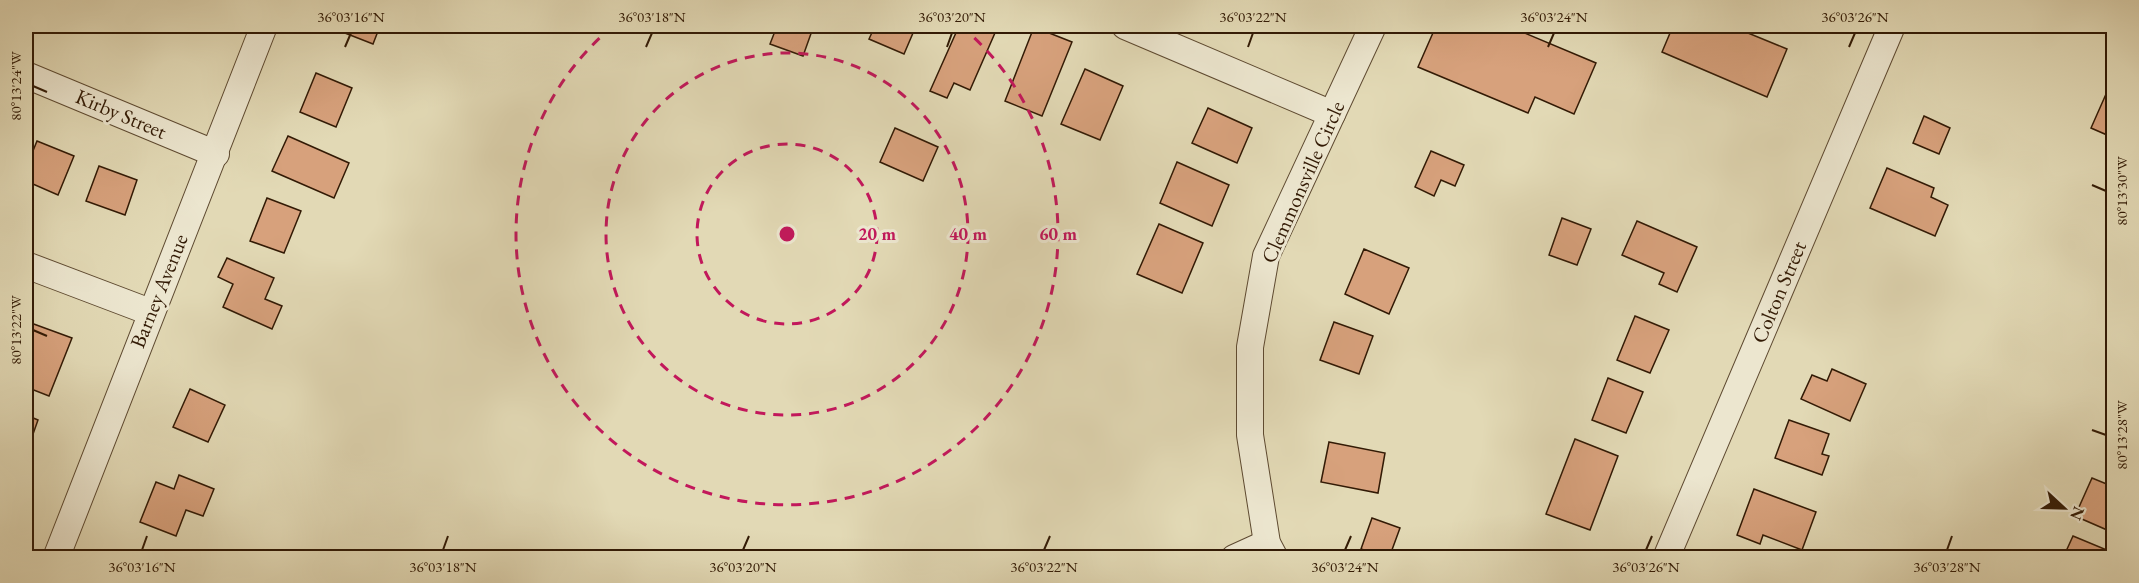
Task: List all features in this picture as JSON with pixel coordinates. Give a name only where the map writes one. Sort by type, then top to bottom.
[{"type":"street","name":"Barney Avenue","points":[[56,558],[150,312],[216,154],[264,26]]},
{"type":"street","points":[[1125,26],[1332,114]]},
{"type":"street","name":"Clemmonsville Circle","points":[[1271,550],[1250,435],[1250,347],[1266,256],[1373,26]]},
{"type":"street","name":"Colton Street","points":[[1666,558],[1892,26]]},
{"type":"street","name":"Kirby Street","points":[[26,75],[216,154]]},
{"type":"street","points":[[26,265],[150,312]]},
{"type":"street","points":[[1234,558],[1271,550]]},
{"type":"building","points":[[327,26],[380,26],[373,44]]},
{"type":"building","points":[[777,26],[813,28],[803,56],[770,44]]},
{"type":"building","points":[[875,26],[916,26],[904,54],[869,39]]},
{"type":"building","points":[[959,26],[998,26],[970,90],[954,83],[947,98],[930,91]]},
{"type":"building","points":[[1436,26],[1508,26],[1596,63],[1574,114],[1535,97],[1528,113],[1418,67]]},
{"type":"building","points":[[1673,26],[1731,26],[1787,49],[1767,97],[1662,52]]},
{"type":"building","points":[[1034,27],[1072,42],[1042,116],[1005,101]]},
{"type":"building","points":[[1085,69],[1123,86],[1100,140],[1061,124]]},
{"type":"building","points":[[316,73],[352,88],[336,127],[300,112]]},
{"type":"building","points":[[2114,76],[2114,138],[2091,128]]},
{"type":"building","points":[[1208,108],[1252,128],[1237,163],[1192,143]]},
{"type":"building","points":[[1924,116],[1950,128],[1939,154],[1913,143]]},
{"type":"building","points":[[895,128],[938,147],[923,181],[880,162]]},
{"type":"building","points":[[288,136],[349,163],[334,198],[272,171]]},
{"type":"building","points":[[37,141],[74,156],[58,195],[26,181],[26,168]]},
{"type":"building","points":[[1431,151],[1464,165],[1455,186],[1441,180],[1434,196],[1415,187]]},
{"type":"building","points":[[1177,162],[1229,185],[1212,226],[1160,203]]},
{"type":"building","points":[[99,166],[137,180],[125,215],[86,201]]},
{"type":"building","points":[[1887,168],[1934,188],[1931,197],[1948,205],[1935,236],[1870,208]]},
{"type":"building","points":[[267,198],[301,211],[284,253],[250,241]]},
{"type":"building","points":[[1562,218],[1591,229],[1577,265],[1549,255]]},
{"type":"building","points":[[1637,221],[1697,247],[1677,292],[1659,284],[1664,273],[1622,255]]},
{"type":"building","points":[[1159,224],[1203,243],[1182,293],[1137,274]]},
{"type":"building","points":[[1364,249],[1409,268],[1389,314],[1345,294]]},
{"type":"building","points":[[227,258],[274,278],[265,299],[282,306],[272,329],[223,307],[233,284],[218,277]]},
{"type":"building","points":[[1635,316],[1669,330],[1650,373],[1617,360]]},
{"type":"building","points":[[1334,322],[1373,336],[1359,374],[1320,360]]},
{"type":"building","points":[[31,323],[72,338],[49,396],[26,387],[26,337]]},
{"type":"building","points":[[1832,369],[1866,384],[1850,421],[1801,399],[1812,375],[1827,381]]},
{"type":"building","points":[[1608,378],[1643,392],[1626,433],[1592,420]]},
{"type":"building","points":[[190,389],[225,405],[208,442],[173,427]]},
{"type":"building","points":[[26,415],[38,420],[26,454]]},
{"type":"building","points":[[1789,420],[1829,434],[1822,454],[1829,456],[1822,475],[1775,458]]},
{"type":"building","points":[[1575,439],[1618,456],[1590,530],[1546,514]]},
{"type":"building","points":[[1329,442],[1385,453],[1378,493],[1321,482]]},
{"type":"building","points":[[179,475],[214,489],[203,516],[186,510],[176,536],[140,522],[156,482],[174,489]]},
{"type":"building","points":[[2092,478],[2114,487],[2114,533],[2075,516]]},
{"type":"building","points":[[1754,489],[1816,512],[1802,550],[1763,535],[1760,544],[1737,535]]},
{"type":"building","points":[[1372,518],[1400,528],[1389,558],[1361,549]]},
{"type":"building","points":[[2073,536],[2114,553],[2114,558],[2063,558]]}]
